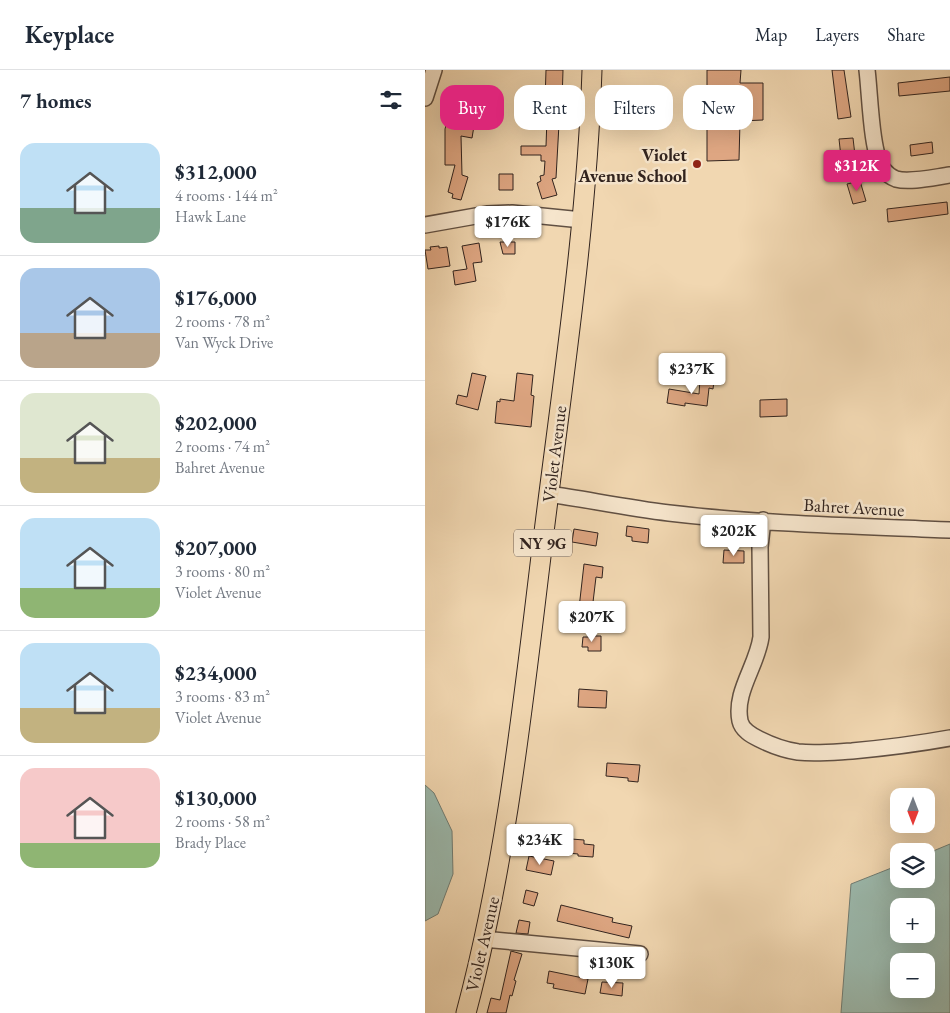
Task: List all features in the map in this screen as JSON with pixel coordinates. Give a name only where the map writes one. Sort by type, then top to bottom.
[{"type":"main road","name":"Violet Avenue","points":[[466,1013],[497,878],[509,799],[549,494],[582,220],[590,133],[592,70]]},
{"type":"street","points":[[425,98],[434,70]]},
{"type":"street","points":[[867,70],[875,146],[884,170],[890,176],[910,180],[950,175]]},
{"type":"street","points":[[425,224],[487,214],[512,213],[582,220]]},
{"type":"street","name":"Bahret Avenue","points":[[549,494],[668,513],[832,525],[950,530]]},
{"type":"street","points":[[763,520],[760,547],[761,637],[759,650],[742,691],[739,705],[741,726],[757,738],[775,746],[798,752],[823,753],[904,746],[950,738]]},
{"type":"street","points":[[483,939],[641,954]]},
{"type":"shaded area","points":[[425,785],[434,793],[452,831],[453,874],[438,914],[425,921]]},
{"type":"shaded area","points":[[950,844],[950,1013],[841,1013],[851,884],[890,869],[890,888],[935,888],[935,850]]},
{"type":"building","points":[[546,70],[563,70],[563,85],[546,85]]},
{"type":"building","points":[[707,70],[741,70],[740,83],[763,83],[763,120],[753,120],[753,85],[707,85]]},
{"type":"building","points":[[832,70],[844,70],[851,117],[838,119]]},
{"type":"building","points":[[950,77],[950,91],[899,96],[898,83]]},
{"type":"building","points":[[445,130],[473,130],[472,138],[461,136],[462,175],[468,177],[461,200],[452,198],[453,194],[448,192],[455,165],[445,165]]},
{"type":"building","points":[[547,130],[559,130],[556,178],[552,179],[557,195],[542,199],[537,183],[541,181],[540,176],[544,175],[545,161],[541,161],[541,155],[521,155],[521,146],[546,146]]},
{"type":"building","points":[[707,130],[740,130],[739,160],[707,161]]},
{"type":"building","points":[[853,138],[856,164],[842,166],[839,139]]},
{"type":"building","points":[[932,142],[933,153],[911,156],[910,145]]},
{"type":"building","points":[[499,174],[513,174],[513,190],[499,190]]},
{"type":"building","points":[[860,181],[866,201],[853,204],[847,184]]},
{"type":"building","points":[[947,202],[948,214],[888,222],[887,209]]},
{"type":"building","points":[[500,242],[515,242],[515,254],[503,254]]},
{"type":"building","points":[[479,243],[482,262],[473,263],[476,281],[455,285],[453,271],[467,269],[462,246]]},
{"type":"building","points":[[439,246],[439,248],[447,247],[450,266],[428,269],[425,250],[431,250],[430,247]]},
{"type":"building","points":[[472,373],[486,376],[478,410],[456,404],[458,395],[467,397]]},
{"type":"building","points":[[517,373],[533,375],[531,395],[534,396],[531,427],[495,423],[497,401],[500,402],[500,399],[514,401]]},
{"type":"building","points":[[700,379],[714,381],[713,389],[709,388],[707,406],[685,403],[685,406],[667,403],[669,389],[699,394]]},
{"type":"building","points":[[787,399],[787,416],[760,417],[760,400]]},
{"type":"building","points":[[627,526],[649,529],[648,543],[632,541],[632,537],[626,536]]},
{"type":"building","points":[[574,529],[598,533],[596,546],[572,542]]},
{"type":"building","points":[[724,550],[744,551],[744,563],[723,563]]},
{"type":"building","points":[[584,564],[603,567],[602,578],[596,577],[591,619],[578,617]]},
{"type":"building","points":[[601,636],[601,651],[588,651],[588,647],[582,647],[583,637]]},
{"type":"building","points":[[579,689],[607,691],[606,708],[578,707]]},
{"type":"building","points":[[607,763],[640,765],[638,782],[628,781],[628,778],[606,776]]},
{"type":"building","points":[[559,838],[584,840],[584,844],[594,845],[593,857],[558,852]]},
{"type":"building","points":[[529,856],[554,861],[551,875],[526,870]]},
{"type":"building","points":[[526,890],[538,893],[534,906],[523,903]]},
{"type":"building","points":[[561,905],[613,918],[612,922],[632,926],[629,938],[557,921]]},
{"type":"building","points":[[519,920],[530,922],[528,934],[516,933]]},
{"type":"building","points":[[511,951],[522,954],[506,1013],[487,1013],[491,998],[500,1000]]},
{"type":"building","points":[[549,971],[588,979],[585,994],[553,988],[554,984],[547,983]]},
{"type":"building","points":[[602,982],[623,983],[622,996],[600,993]]},
{"type":"place","name":"Violet Avenue School","points":[[697,164]]}]
